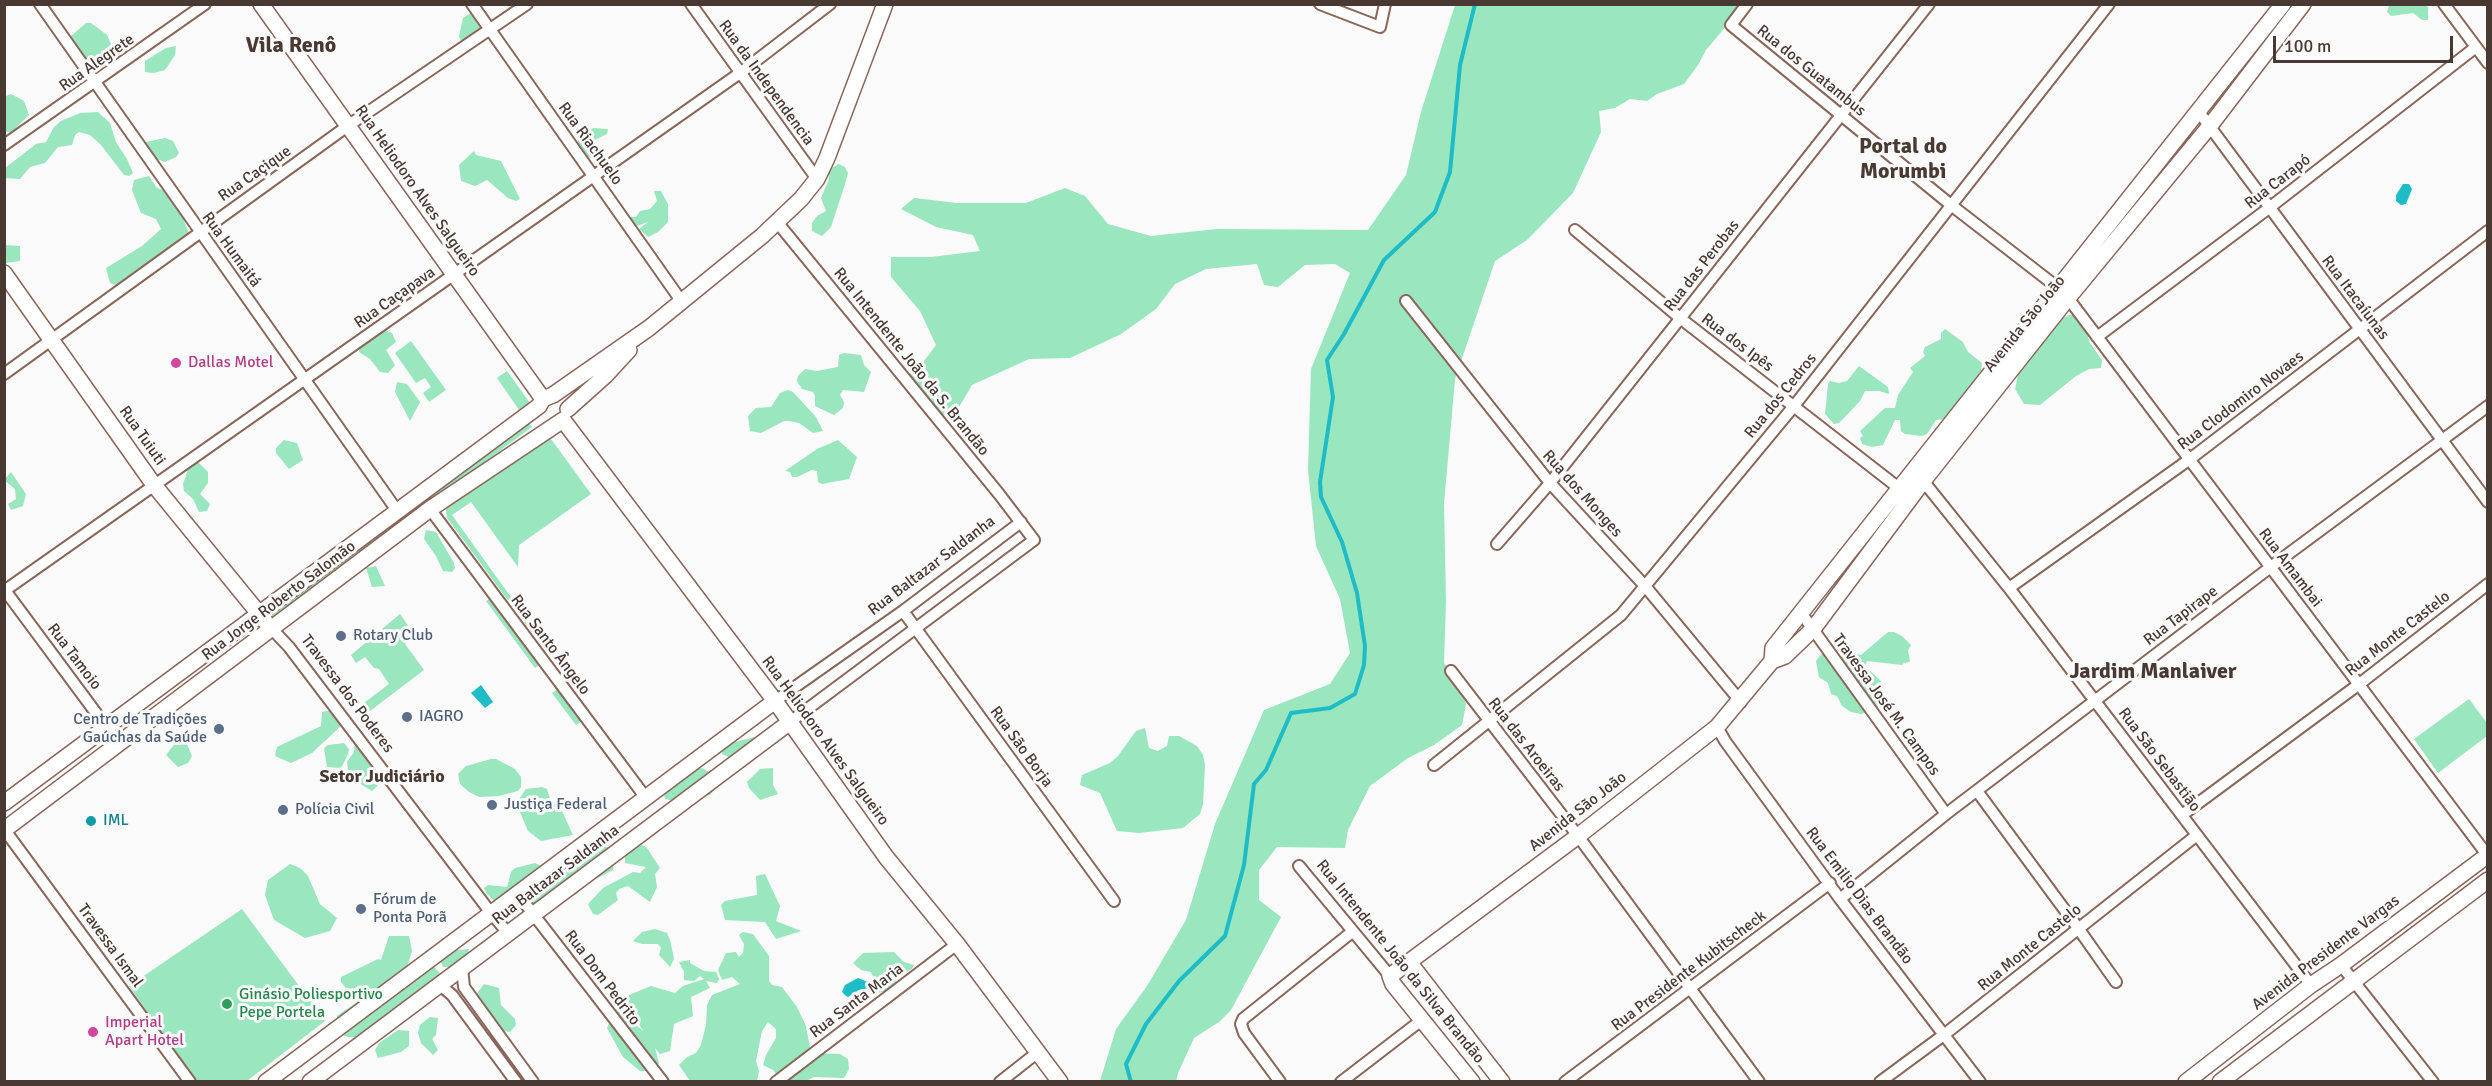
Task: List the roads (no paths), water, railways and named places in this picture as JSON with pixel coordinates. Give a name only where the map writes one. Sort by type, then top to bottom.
[{"type":"main road","name":"Rua Heliodoro Alves Salgueiro","points":[[261,4],[545,400]]},
{"type":"main road","name":"Rua Jorge Roberto Salomão","points":[[4,803],[398,512],[545,400],[649,328],[777,222],[801,199],[817,178],[827,159],[885,4]]},
{"type":"main road","name":"Avenida São João","points":[[2134,206],[2199,112],[2289,7]]},
{"type":"main road","name":"Avenida São João","points":[[1772,662],[1773,648],[1899,488],[1919,475],[2062,293],[2134,206],[2209,127],[2289,7]]},
{"type":"main road","name":"Rua Tuiuti","points":[[4,273],[154,485],[258,614]]},
{"type":"main road","name":"Rua Jorge Roberto Salomão","points":[[5,829],[430,509],[562,418],[649,328]]},
{"type":"main road","points":[[563,398],[562,418],[545,421],[541,417],[545,400],[563,398]]},
{"type":"main road","name":"Rua Heliodoro Alves Salgueiro","points":[[562,418],[775,701],[886,857],[957,944],[1060,1082]]},
{"type":"main road","name":"Avenida São João","points":[[1390,975],[1578,836],[1717,727],[1741,702],[1772,662],[1785,656],[1813,629],[1911,498],[1919,475]]},
{"type":"main road","name":"Travessa dos Poderes","points":[[258,614],[272,629]]},
{"type":"main road","name":"Rua Baltazar Saldanha","points":[[266,1082],[284,1076],[517,893],[775,701]]},
{"type":"main road","name":"Rua Baltazar Saldanha","points":[[310,1082],[790,722]]},
{"type":"main road","name":"Avenida Presidente Vargas","points":[[2193,1079],[2311,985],[2487,855]]},
{"type":"main road","points":[[2220,1082],[2487,880]]},
{"type":"main road","name":"Rua Intendente João da Silva Brandão","points":[[1409,962],[1502,1082]]},
{"type":"main road","name":"Rua Intendente João da Silva Brandão","points":[[1390,975],[1394,984],[1472,1082]]},
{"type":"street","name":"Rua Humaitá","points":[[40,4],[398,512]]},
{"type":"street","name":"Rua Alegrete","points":[[4,145],[205,4]]},
{"type":"street","name":"Rua Riachuelo","points":[[472,4],[682,302]]},
{"type":"street","name":"Rua Caçique","points":[[4,374],[349,125],[527,4]]},
{"type":"street","name":"Rua da Independencia","points":[[691,4],[817,178]]},
{"type":"street","name":"Rua Caçapava","points":[[5,590],[740,73],[830,4]]},
{"type":"street","points":[[1320,4],[1380,27],[1385,4]]},
{"type":"street","name":"Rua dos Guatambus","points":[[1748,4],[1731,25],[2062,293]]},
{"type":"street","name":"Rua das Perobas","points":[[1497,544],[1550,483],[1929,4]]},
{"type":"street","name":"Rua dos Cedros","points":[[1434,765],[1621,615],[1794,406],[2109,4]]},
{"type":"street","points":[[2444,4],[2487,63]]},
{"type":"street","name":"Rua Carapó","points":[[2097,337],[2269,208],[2476,47]]},
{"type":"street","name":"Rua Itacaíunas","points":[[2199,112],[2487,502]]},
{"type":"street","name":"Rua Intendente João da S. Brandão","points":[[777,222],[1021,522]]},
{"type":"street","name":"Rua dos Ipês","points":[[1575,230],[1680,318],[1911,498]]},
{"type":"street","name":"Rua Clodomiro Novaes","points":[[2009,588],[2190,459],[2487,231]]},
{"type":"street","name":"Rua Amambai","points":[[2062,293],[2271,566],[2487,855]]},
{"type":"street","name":"Rua dos Monges","points":[[1406,301],[1550,483],[1645,586],[1741,702]]},
{"type":"street","name":"Rua Tapirape","points":[[1840,898],[1946,814],[2271,566],[2487,406]]},
{"type":"street","name":"Rua São Sebastião","points":[[1919,475],[2009,588],[2311,985]]},
{"type":"street","name":"Rua Santo Ângelo","points":[[430,509],[646,798]]},
{"type":"street","name":"Rua Baltazar Saldanha","points":[[775,701],[903,611],[1021,522],[1034,540],[790,722]]},
{"type":"street","name":"Rua Monte Castelo","points":[[2182,815],[2358,685],[2487,584]]},
{"type":"street","name":"Rua Tamoio","points":[[5,590],[119,744]]},
{"type":"street","name":"Rua São Borja","points":[[903,611],[1114,901]]},
{"type":"street","name":"Travessa José M. Campos","points":[[1802,614],[1946,814]]},
{"type":"street","name":"Travessa dos Poderes","points":[[272,629],[289,647],[508,933]]},
{"type":"street","name":"Rua das Aroeiras","points":[[1451,672],[1578,836],[1759,1082]]},
{"type":"street","name":"Rua Emilio Dias Brandão","points":[[1717,727],[1840,898],[1980,1082]]},
{"type":"street","points":[[1977,791],[2079,928],[2116,982]]},
{"type":"street","name":"Travessa Ismal","points":[[5,829],[190,1082]]},
{"type":"street","name":"Rua Monte Castelo","points":[[1880,1082],[1945,1035],[2197,835]]},
{"type":"street","name":"Rua Intendente João da Silva Brandão","points":[[1299,866],[1390,975]]},
{"type":"street","name":"Rua Presidente Kubitscheck","points":[[1565,1082],[1830,883]]},
{"type":"street","name":"Rua Dom Pedrito","points":[[517,893],[663,1082]]},
{"type":"street","points":[[1280,1082],[1244,1033],[1241,1024],[1243,1019],[1353,932]]},
{"type":"street","name":"Rua Santa Maria","points":[[776,1082],[957,944]]},
{"type":"street","points":[[2341,965],[2433,1082]]},
{"type":"street","points":[[462,968],[464,987],[533,1082]]},
{"type":"street","points":[[440,985],[452,995],[516,1082]]},
{"type":"street","points":[[1341,1082],[1423,1019]]},
{"type":"street","points":[[1000,1082],[1038,1052]]},
{"type":"water","points":[[2403,184],[2409,184],[2412,189],[2406,204],[2401,205],[2396,201],[2396,195]]},
{"type":"water","points":[[481,685],[493,702],[485,708],[471,693]]},
{"type":"water","points":[[858,978],[868,982],[869,988],[846,996],[842,992],[845,985]]},
{"type":"waterway","points":[[1131,1082],[1126,1064],[1146,1024],[1179,981],[1225,936],[1244,865],[1254,784],[1266,770],[1291,713],[1330,708],[1355,694],[1364,665],[1365,646],[1357,593],[1342,542],[1321,497],[1320,482],[1333,397],[1327,360],[1344,334],[1384,260],[1435,212],[1450,172],[1460,65],[1475,4]]},
{"type":"place","name":"Dallas Motel","points":[[176,363]]},
{"type":"place","name":"Rotary Club","points":[[341,636]]},
{"type":"place","name":"IAGRO","points":[[407,717]]},
{"type":"place","name":"Centro de Tradições Gaúchas da Saúde","points":[[219,729]]},
{"type":"place","name":"Justiça Federal","points":[[492,805]]},
{"type":"place","name":"Polícia Civil","points":[[283,810]]},
{"type":"place","name":"IML","points":[[91,821]]},
{"type":"place","name":"Fórum de Ponta Porã","points":[[361,909]]},
{"type":"place","name":"Ginásio Poliesportivo Pepe Portela","points":[[227,1004]]},
{"type":"place","name":"Imperial Apart Hotel","points":[[93,1032]]},
{"type":"district","name":"Vila Renô","points":[[291,46]]},
{"type":"district","name":"Portal do Morumbi","points":[[1903,160]]},
{"type":"district","name":"Jardim Manlaiver","points":[[2153,672]]},
{"type":"district","name":"Setor Judiciário","points":[[382,777]]}]
